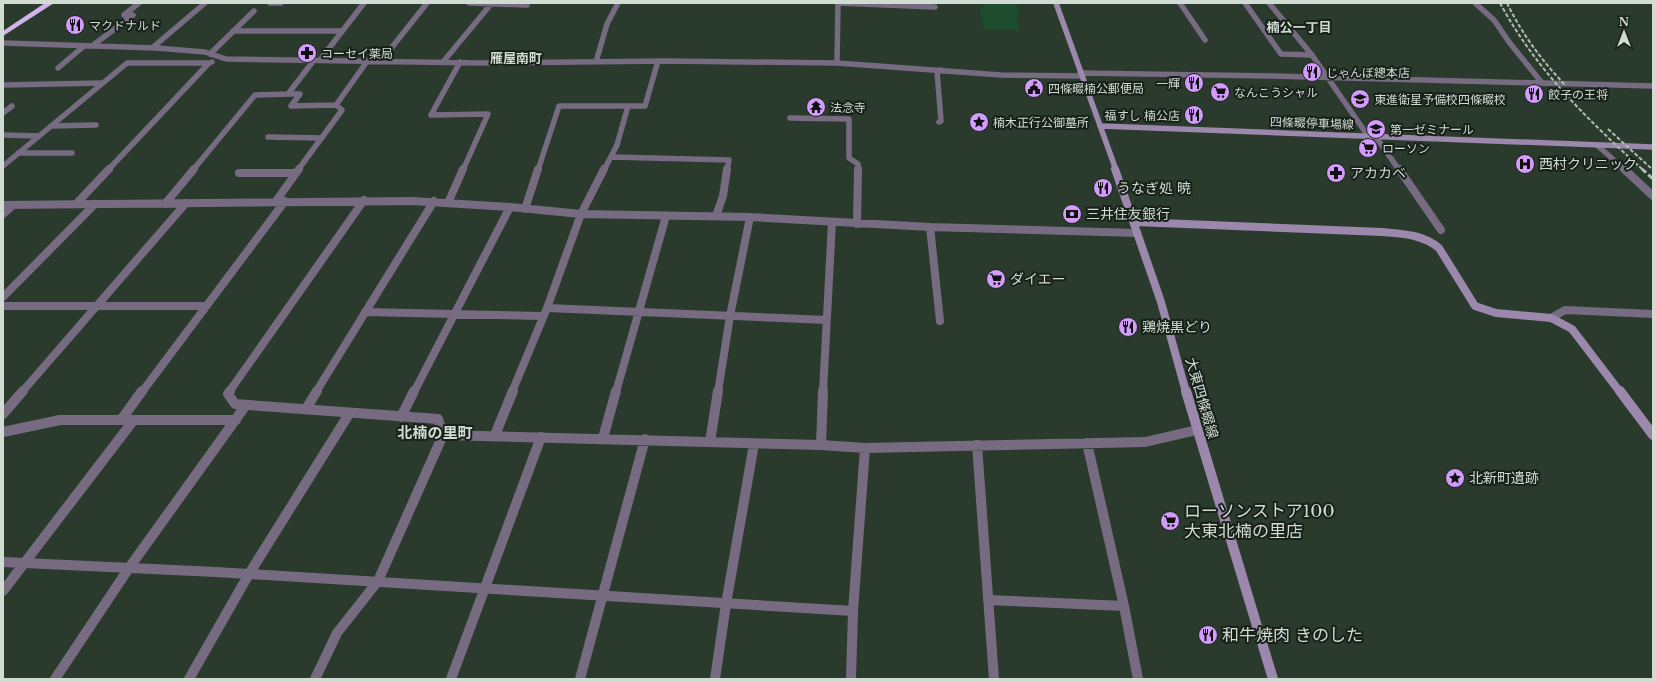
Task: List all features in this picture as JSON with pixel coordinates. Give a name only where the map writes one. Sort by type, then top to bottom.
[{"type":"highway","points":[[3,34],[50,3]]},
{"type":"main road","points":[[1056,3],[1100,126]]},
{"type":"main road","name":"四條畷停車場線","points":[[1100,126],[1652,148]]},
{"type":"main road","name":"大東四條畷線","points":[[1100,126],[1135,222],[1137,233],[1161,302],[1197,430],[1273,679]]},
{"type":"main road","points":[[1135,222],[1382,232],[1420,236],[1432,241],[1439,248],[1475,306],[1496,313],[1551,318],[1572,328],[1653,435]]},
{"type":"street","points":[[92,46],[133,15],[124,15],[139,3]]},
{"type":"street","points":[[153,50],[205,3]]},
{"type":"street","points":[[270,3],[282,3]]},
{"type":"street","points":[[288,94],[364,3]]},
{"type":"street","points":[[382,61],[427,3]]},
{"type":"street","points":[[469,3],[527,6]]},
{"type":"street","points":[[596,62],[607,24],[618,3]]},
{"type":"street","points":[[837,63],[838,3],[935,7]]},
{"type":"street","points":[[1180,3],[1205,40]]},
{"type":"street","points":[[1245,3],[1281,54],[1312,54]]},
{"type":"street","points":[[1269,3],[1312,54],[1368,136]]},
{"type":"street","points":[[1475,3],[1494,20],[1509,42],[1542,83]]},
{"type":"street","points":[[443,62],[491,4]]},
{"type":"street","points":[[210,54],[254,11]]},
{"type":"street","points":[[233,31],[342,31]]},
{"type":"street","points":[[3,43],[92,46],[210,54],[226,59]]},
{"type":"street","points":[[58,68],[84,46]]},
{"type":"street","points":[[139,62],[145,58]]},
{"type":"street","points":[[3,166],[127,62],[209,62],[226,59],[443,62],[658,61],[837,63],[1001,75],[1272,76],[1653,86]]},
{"type":"street","points":[[336,105],[368,60]]},
{"type":"street","points":[[525,209],[559,106],[645,106],[658,61]]},
{"type":"street","points":[[76,204],[209,62]]},
{"type":"street","points":[[448,203],[488,114],[431,115],[460,62]]},
{"type":"street","points":[[939,122],[941,121],[937,71],[941,70]]},
{"type":"street","points":[[3,85],[102,83]]},
{"type":"street","points":[[165,204],[255,95],[300,94],[291,106],[336,105],[342,110],[276,201]]},
{"type":"street","points":[[3,113],[12,106]]},
{"type":"street","points":[[495,435],[547,308],[581,214],[612,157],[628,106]]},
{"type":"street","points":[[790,118],[849,119],[849,158],[858,164],[857,224]]},
{"type":"street","points":[[51,126],[96,125]]},
{"type":"street","points":[[3,136],[39,136]]},
{"type":"street","points":[[268,137],[322,138]]},
{"type":"street","points":[[1376,137],[1441,230]]},
{"type":"street","points":[[1597,145],[1653,196]]},
{"type":"street","points":[[18,153],[72,153]]},
{"type":"street","points":[[612,157],[729,160],[723,196],[716,216]]},
{"type":"street","points":[[239,173],[296,173]]},
{"type":"street","points":[[315,679],[337,633],[378,581],[443,434],[438,419],[349,414],[306,409],[235,404],[228,394],[364,200]]},
{"type":"street","points":[[3,205],[186,204],[364,200],[434,201],[581,214],[750,217],[857,224],[1137,233]]},
{"type":"street","points":[[121,420],[285,201]]},
{"type":"street","points":[[306,409],[434,201]]},
{"type":"street","points":[[3,297],[96,204]]},
{"type":"street","points":[[3,414],[98,307],[186,204]]},
{"type":"street","points":[[3,214],[13,205]]},
{"type":"street","points":[[400,417],[510,207]]},
{"type":"street","points":[[603,438],[666,216]]},
{"type":"street","points":[[710,442],[730,316],[750,217]]},
{"type":"street","points":[[822,445],[826,320],[832,222]]},
{"type":"street","points":[[930,227],[940,321]]},
{"type":"street","points":[[3,306],[205,306]]},
{"type":"street","points":[[547,308],[826,320]]},
{"type":"street","points":[[1551,318],[1565,310],[1653,314]]},
{"type":"street","points":[[365,312],[543,316]]},
{"type":"street","points":[[55,679],[130,568],[246,405]]},
{"type":"street","points":[[189,679],[249,574],[349,414]]},
{"type":"street","points":[[3,432],[60,420],[236,420]]},
{"type":"street","points":[[3,591],[133,421]]},
{"type":"street","points":[[443,434],[645,439],[754,444],[822,445],[865,448],[1145,442],[1197,430]]},
{"type":"street","points":[[451,679],[541,437]]},
{"type":"street","points":[[580,679],[645,439]]},
{"type":"street","points":[[1087,443],[1124,606],[1138,679]]},
{"type":"street","points":[[715,679],[726,604],[754,444]]},
{"type":"street","points":[[977,446],[994,679]]},
{"type":"street","points":[[851,679],[853,611],[865,448]]},
{"type":"street","points":[[3,562],[378,581],[853,611]]},
{"type":"street","points":[[988,600],[1124,606]]},
{"type":"green space","points":[[984,3],[1016,3],[1019,13],[1017,17],[1020,30],[984,30],[980,11]]},
{"type":"railway","points":[[1500,3],[1514,27],[1546,72],[1602,132],[1643,170]]},
{"type":"railway","points":[[1507,3],[1519,26],[1533,47],[1566,86]]},
{"type":"railway","points":[[1608,129],[1653,170]]},
{"type":"railway","points":[[1642,169],[1653,179]]},
{"type":"place","name":"マクドナルド","points":[[75,25]]},
{"type":"place","name":"コーセイ薬局","points":[[307,53]]},
{"type":"place","name":"じゃんぼ總本店","points":[[1312,72]]},
{"type":"place","name":"一輝","points":[[1194,83]]},
{"type":"place","name":"四條畷楠公郵便局","points":[[1034,88]]},
{"type":"place","name":"なんこうシャル","points":[[1220,92]]},
{"type":"place","name":"餃子の王将","points":[[1534,94]]},
{"type":"place","name":"東進衛星予備校四條畷校","points":[[1360,99]]},
{"type":"place","name":"法念寺","points":[[816,107]]},
{"type":"place","name":"福すし 楠公店","points":[[1194,115]]},
{"type":"place","name":"楠木正行公御墓所","points":[[979,122]]},
{"type":"place","name":"第一ゼミナール","points":[[1376,129]]},
{"type":"place","name":"ローソン","points":[[1368,148]]},
{"type":"place","name":"西村クリニック","points":[[1525,164]]},
{"type":"place","name":"アカカベ","points":[[1336,173]]},
{"type":"place","name":"うなぎ処 暁","points":[[1103,188]]},
{"type":"place","name":"三井住友銀行","points":[[1072,214]]},
{"type":"place","name":"ダイエー","points":[[996,279]]},
{"type":"place","name":"鶏焼黒どり","points":[[1128,327]]},
{"type":"place","name":"北新町遺跡","points":[[1455,478]]},
{"type":"place","name":"ローソンストア100 大東北楠の里店","points":[[1170,521]]},
{"type":"place","name":"和牛焼肉 きのした","points":[[1208,635]]},
{"type":"district","name":"楠公一丁目","points":[[1299,27]]},
{"type":"district","name":"雁屋南町","points":[[516,58]]},
{"type":"district","name":"北楠の里町","points":[[435,432]]}]
